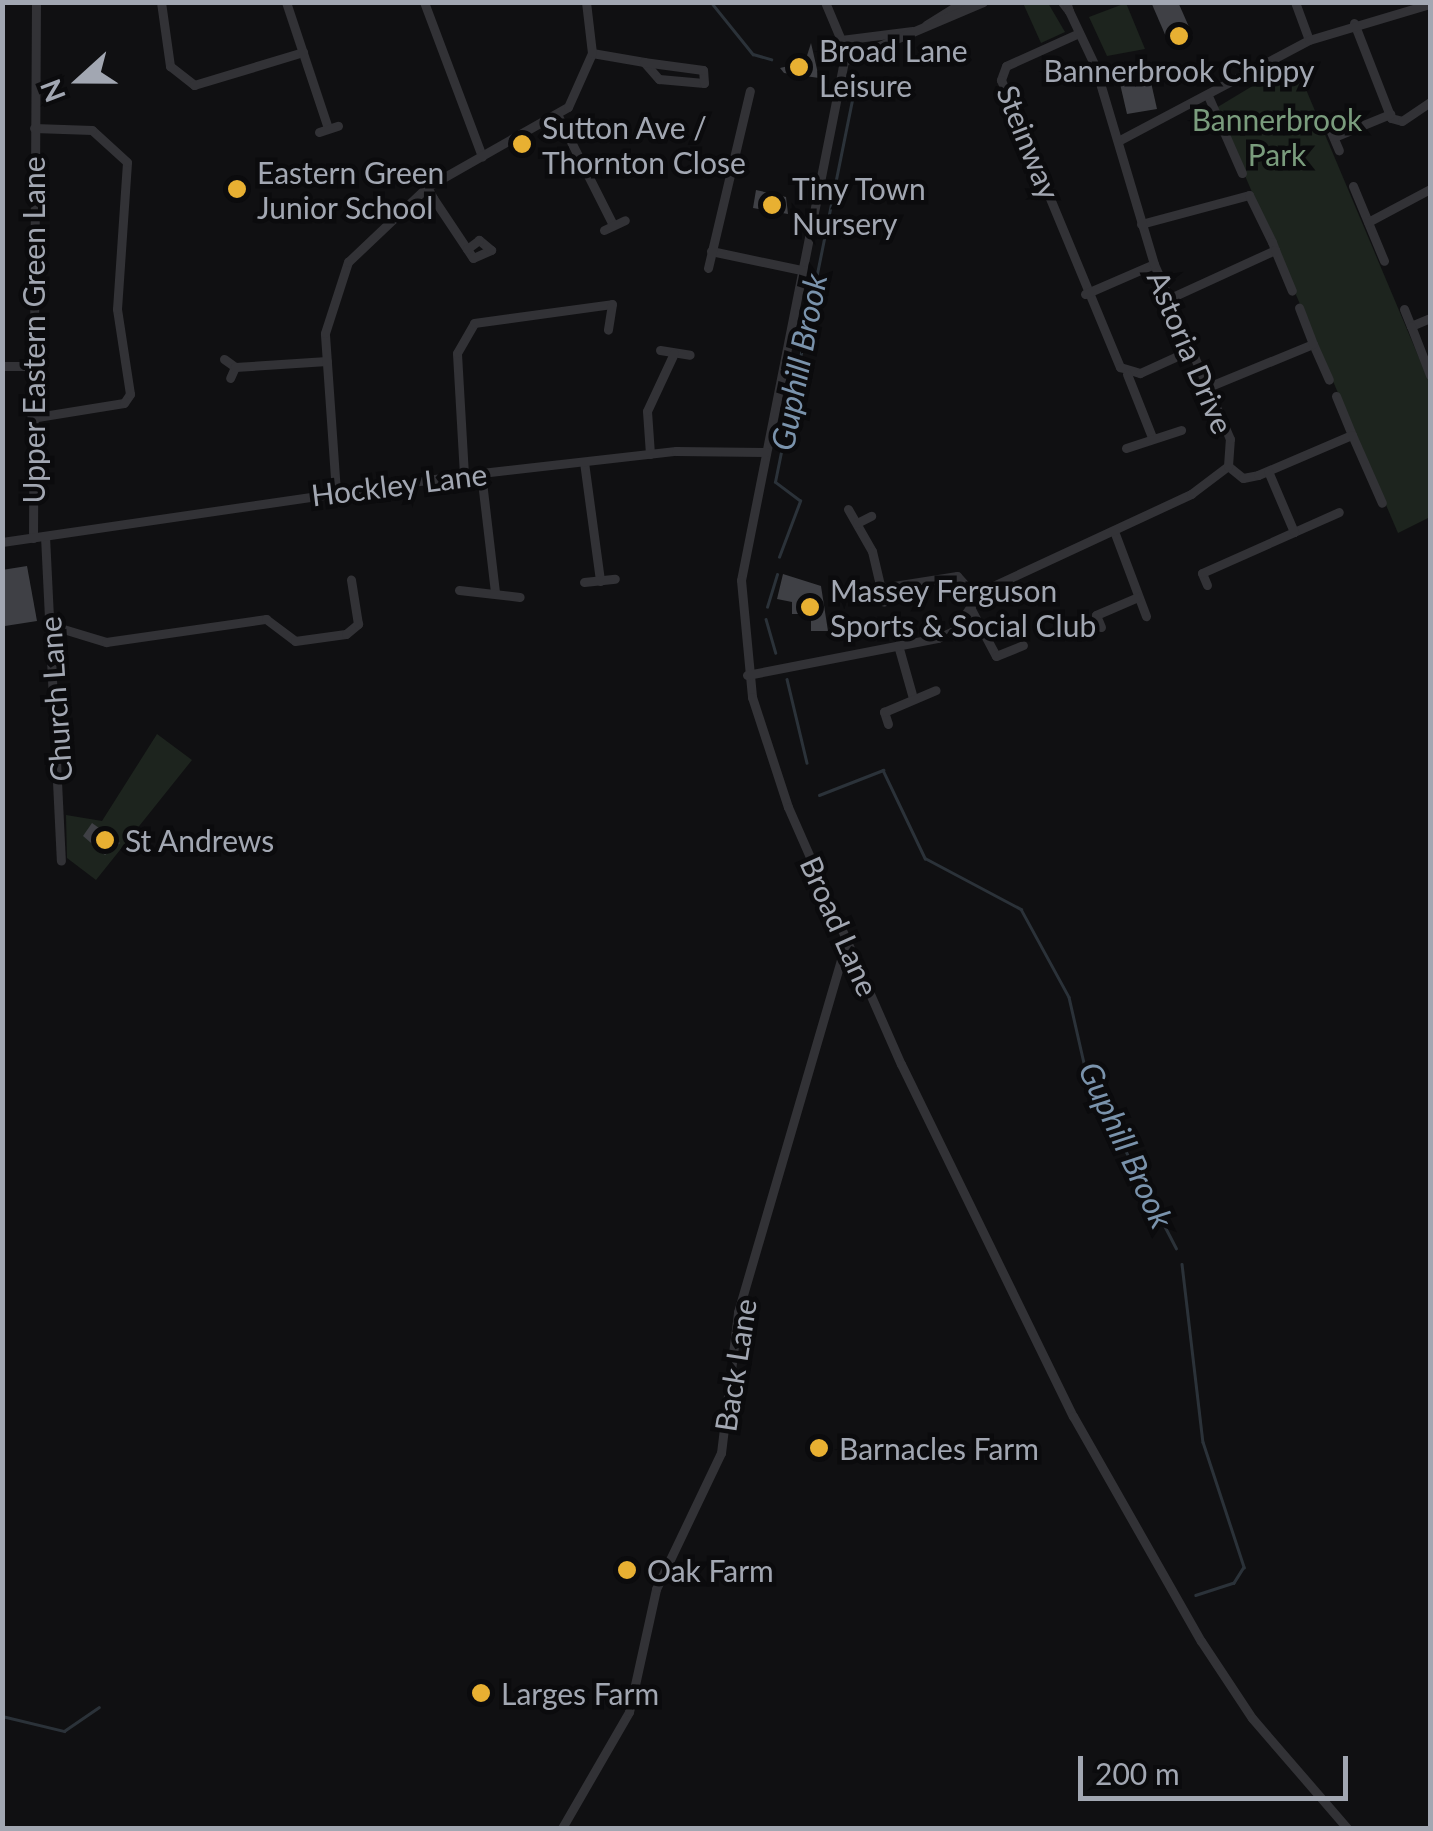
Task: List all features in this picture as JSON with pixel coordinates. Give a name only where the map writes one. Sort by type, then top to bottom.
[{"type":"street","name":"Upper Eastern Green Lane","points":[[36,2],[31,418],[39,537]]},
{"type":"street","points":[[160,2],[170,66],[194,85],[302,52]]},
{"type":"street","points":[[286,2],[328,129]]},
{"type":"street","points":[[424,2],[482,156]]},
{"type":"street","points":[[336,492],[327,362],[328,316],[348,262],[427,187],[558,116],[584,83],[592,53],[586,2]]},
{"type":"street","points":[[825,2],[859,56]]},
{"type":"street","points":[[847,39],[897,36],[963,2]]},
{"type":"street","points":[[844,61],[983,2]]},
{"type":"street","points":[[1295,2],[1309,40]]},
{"type":"street","points":[[1118,141],[1210,98],[1309,40],[1354,23],[1430,4]]},
{"type":"street","name":"Astoria Drive","points":[[976,597],[1114,531],[1134,515],[1214,482],[1228,466],[1230,439],[1154,264],[1118,141],[1066,5]]},
{"type":"street","points":[[1354,23],[1390,114],[1402,121],[1430,102]]},
{"type":"street","name":"Steinway","points":[[1079,33],[1006,66],[1001,76],[1084,294],[1127,374],[1152,437]]},
{"type":"street","name":"Broad Lane","points":[[847,39],[836,52],[844,61],[806,271],[741,580],[748,675],[772,768],[847,940],[1072,1416],[1252,1717],[1347,1828]]},
{"type":"street","points":[[592,53],[703,70],[704,83],[659,79],[644,62]]},
{"type":"street","points":[[708,268],[750,92]]},
{"type":"street","points":[[1210,98],[1242,173]]},
{"type":"street","points":[[732,100],[747,103]]},
{"type":"street","points":[[1334,137],[1390,114]]},
{"type":"street","points":[[558,116],[608,228],[625,220]]},
{"type":"street","points":[[1326,120],[1339,150]]},
{"type":"street","points":[[31,418],[124,403],[130,394],[117,308],[128,162],[92,130],[34,128]]},
{"type":"street","points":[[1354,186],[1384,261]]},
{"type":"street","points":[[427,187],[466,249]]},
{"type":"street","points":[[1368,222],[1430,189]]},
{"type":"street","points":[[1141,224],[1249,195],[1292,292]]},
{"type":"street","points":[[1168,299],[1274,250]]},
{"type":"street","points":[[712,251],[806,271]]},
{"type":"street","points":[[1084,294],[1154,264]]},
{"type":"street","points":[[464,475],[456,353],[474,322],[612,304],[608,330]]},
{"type":"street","points":[[1299,308],[1329,380]]},
{"type":"street","points":[[1404,309],[1430,375]]},
{"type":"street","points":[[1411,326],[1430,318]]},
{"type":"street","points":[[1208,387],[1313,344]]},
{"type":"street","points":[[660,350],[690,355]]},
{"type":"street","points":[[1127,374],[1192,350]]},
{"type":"street","points":[[650,454],[647,412],[674,352]]},
{"type":"street","points":[[224,359],[235,367],[327,362]]},
{"type":"street","points":[[2,366],[31,366]]},
{"type":"street","points":[[230,378],[235,367]]},
{"type":"street","points":[[1336,396],[1382,503]]},
{"type":"street","points":[[1126,448],[1181,430]]},
{"type":"street","points":[[1228,466],[1243,478],[1352,435]]},
{"type":"street","name":"Hockley Lane","points":[[2,542],[464,475],[650,454],[766,452]]},
{"type":"street","points":[[584,462],[600,581]]},
{"type":"street","points":[[1268,471],[1294,532]]},
{"type":"street","points":[[481,473],[495,593]]},
{"type":"street","points":[[848,509],[884,602]]},
{"type":"street","points":[[1202,573],[1339,512]]},
{"type":"street","points":[[857,524],[871,516]]},
{"type":"street","points":[[1114,531],[1146,616]]},
{"type":"street","name":"Church Lane","points":[[39,537],[50,625],[61,861]]},
{"type":"street","points":[[1196,561],[1207,584]]},
{"type":"street","points":[[748,675],[955,630],[976,597],[957,576],[881,588]]},
{"type":"street","points":[[50,625],[106,642],[266,619],[295,641],[346,634],[358,624],[352,580]]},
{"type":"street","points":[[584,582],[615,580]]},
{"type":"street","points":[[459,590],[520,597]]},
{"type":"street","points":[[1096,615],[1138,597]]},
{"type":"street","points":[[1091,604],[1101,627]]},
{"type":"street","points":[[971,609],[991,658],[1022,646]]},
{"type":"street","points":[[898,645],[914,698]]},
{"type":"street","points":[[888,724],[884,712],[936,690]]},
{"type":"street","name":"Back Lane","points":[[562,1828],[628,1712],[656,1589],[721,1452],[738,1312],[847,940]]},
{"type":"green space","points":[[1023,3],[1048,3],[1065,32],[1041,43]]},
{"type":"green space","points":[[1126,3],[1145,49],[1107,56],[1089,17]]},
{"type":"green space","name":"Bannerbrook Park","points":[[1294,61],[1430,384],[1430,517],[1398,533],[1216,108]]},
{"type":"green space","points":[[157,734],[192,760],[96,880],[67,858],[66,815],[102,821]]},
{"type":"building","points":[[1151,2],[1178,2],[1193,36],[1170,46]]},
{"type":"building","name":"Broad Lane Leisure","points":[[811,43],[819,78],[784,73],[780,68],[805,62]]},
{"type":"building","points":[[1148,69],[1157,109],[1127,114],[1118,75]]},
{"type":"building","name":"Tiny Town Nursery","points":[[756,190],[786,197],[788,214],[753,208]]},
{"type":"building","points":[[27,566],[37,621],[5,626],[2,570]]},
{"type":"building","name":"Massey Ferguson Sports & Social Club","points":[[783,574],[821,586],[828,631],[811,631],[811,614],[792,614],[792,602],[777,599]]},
{"type":"building","name":"St Andrews","points":[[92,823],[120,843],[105,855],[83,836]]},
{"type":"waterway","name":"Guphill Brook","points":[[711,2],[753,54],[771,59]]},
{"type":"waterway","name":"Guphill Brook","points":[[779,557],[800,501],[775,482],[853,95]]},
{"type":"waterway","points":[[767,607],[777,574]]},
{"type":"waterway","points":[[766,619],[776,653]]},
{"type":"waterway","name":"Guphill Brook","points":[[787,679],[807,763]]},
{"type":"waterway","name":"Guphill Brook","points":[[819,795],[883,770],[925,858],[1021,909],[1069,997],[1087,1076],[1176,1248]]},
{"type":"waterway","points":[[1182,1264],[1203,1442],[1244,1567],[1234,1583],[1196,1595]]},
{"type":"waterway","points":[[2,1716],[64,1731],[99,1707]]},
{"type":"place","name":"Bannerbrook Chippy","points":[[1179,36]]},
{"type":"place","name":"Broad Lane Leisure","points":[[799,67]]},
{"type":"place","name":"Sutton Ave / Thornton Close","points":[[522,144]]},
{"type":"place","name":"Eastern Green Junior School","points":[[237,189]]},
{"type":"place","name":"Tiny Town Nursery","points":[[772,205]]},
{"type":"place","name":"Massey Ferguson Sports & Social Club","points":[[810,607]]},
{"type":"place","name":"St Andrews","points":[[105,840]]},
{"type":"place","name":"Barnacles Farm","points":[[819,1448]]},
{"type":"place","name":"Oak Farm","points":[[627,1570]]},
{"type":"place","name":"Larges Farm","points":[[481,1693]]}]
